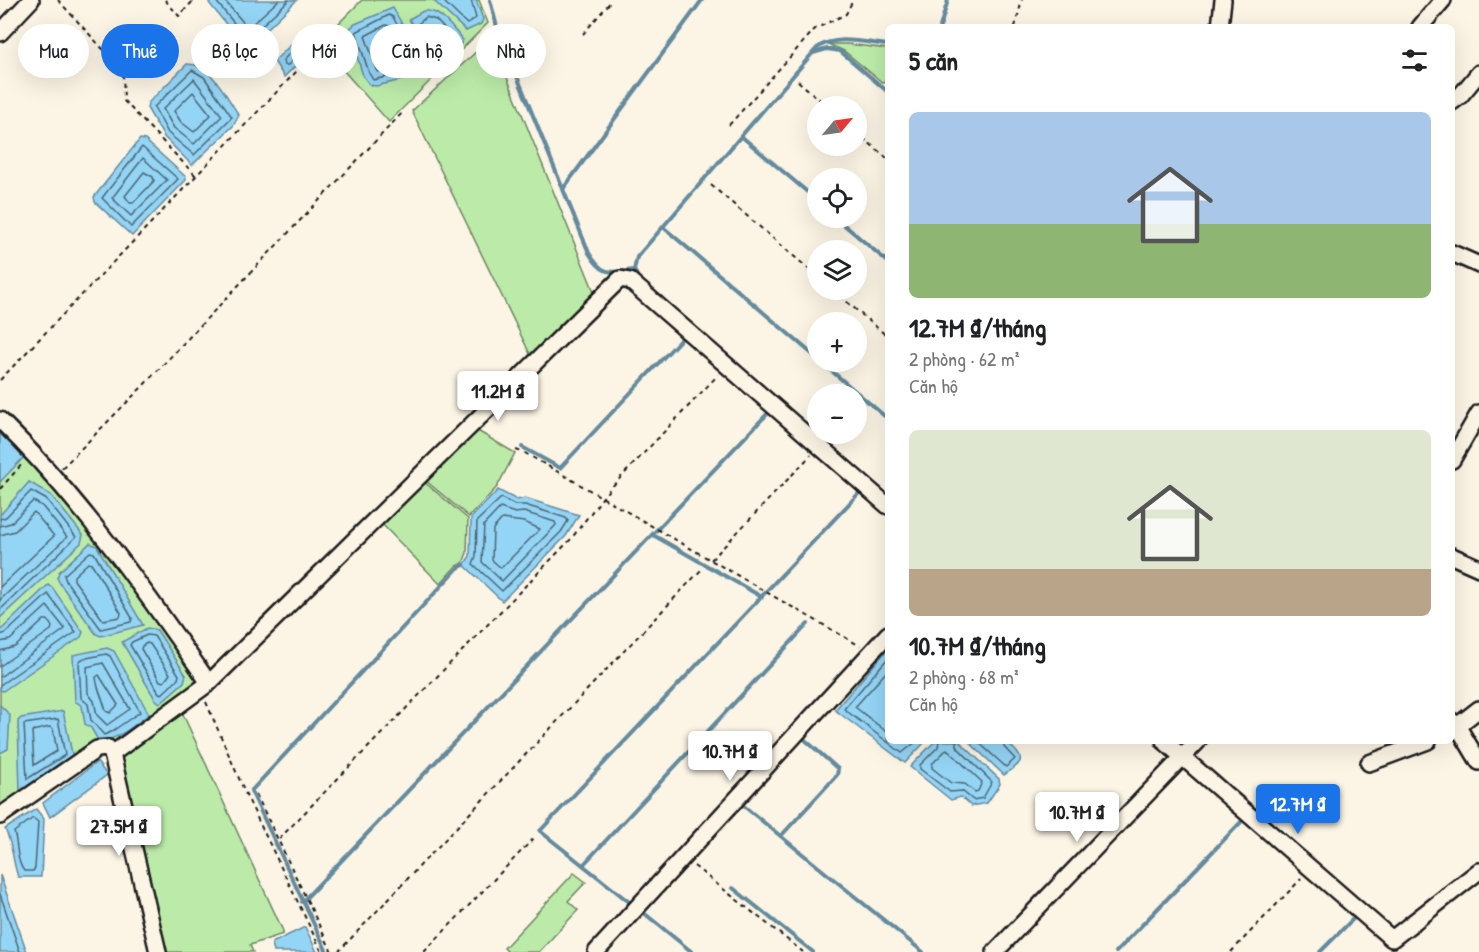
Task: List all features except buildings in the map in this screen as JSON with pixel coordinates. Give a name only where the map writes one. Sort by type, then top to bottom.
[{"type":"street","points":[[0,33],[31,0]]},
{"type":"street","points":[[1220,24],[1223,0]]},
{"type":"street","points":[[1423,24],[1443,0]]},
{"type":"street","points":[[1455,100],[1479,73]]},
{"type":"street","points":[[1455,253],[1479,265]]},
{"type":"street","points":[[112,754],[205,686],[620,279],[630,281],[885,503]]},
{"type":"street","points":[[1455,455],[1479,413]]},
{"type":"street","points":[[0,420],[33,452],[130,569],[205,686]]},
{"type":"street","points":[[1455,557],[1479,568]]},
{"type":"street","points":[[596,952],[885,637]]},
{"type":"street","points":[[1455,725],[1479,709]]},
{"type":"street","points":[[1455,727],[1479,762]]},
{"type":"street","points":[[1168,744],[1392,939],[1479,871]]},
{"type":"street","points":[[995,952],[1195,744]]},
{"type":"street","points":[[1370,763],[1420,744]]},
{"type":"street","points":[[0,816],[97,749],[108,748],[112,754],[158,952]]},
{"type":"path","points":[[58,0],[123,71],[124,101],[196,176]]},
{"type":"path","points":[[165,0],[179,16],[194,0]]},
{"type":"path","points":[[583,34],[612,0]]},
{"type":"path","points":[[729,125],[815,29],[846,14],[853,0]]},
{"type":"path","points":[[1016,24],[1022,0]]},
{"type":"path","points":[[0,380],[291,77]]},
{"type":"path","points":[[798,81],[815,96]]},
{"type":"path","points":[[54,477],[404,111]]},
{"type":"path","points":[[867,141],[885,156]]},
{"type":"path","points":[[711,185],[807,268]]},
{"type":"path","points":[[844,300],[885,334]]},
{"type":"path","points":[[279,839],[572,539],[603,498],[727,366]]},
{"type":"path","points":[[711,560],[819,446]]},
{"type":"path","points":[[516,450],[525,453],[871,653]]},
{"type":"path","points":[[0,489],[33,452]]},
{"type":"path","points":[[338,952],[702,569]]},
{"type":"path","points":[[205,686],[247,796],[322,952]]},
{"type":"path","points":[[256,794],[332,952]]},
{"type":"path","points":[[424,952],[536,836]]},
{"type":"path","points":[[683,857],[803,952]]},
{"type":"path","points":[[1231,952],[1312,869]]},
{"type":"green space","points":[[362,0],[479,0],[488,23],[476,24],[476,35],[464,47],[464,24],[370,24],[370,78],[433,78],[389,122],[350,78],[358,78],[358,24],[338,24]]},
{"type":"green space","points":[[828,44],[885,49],[885,80],[883,83],[844,51]]},
{"type":"green space","points":[[476,52],[476,78],[507,78],[595,294],[532,358],[412,111],[448,78],[464,78],[464,63]]},
{"type":"green space","points":[[0,424],[124,567],[200,684],[118,744],[0,811]]},
{"type":"green space","points":[[476,430],[515,453],[497,487],[469,517],[425,480]]},
{"type":"green space","points":[[423,481],[468,519],[467,553],[463,563],[456,566],[440,584],[380,522]]},
{"type":"green space","points":[[181,710],[283,931],[283,934],[250,945],[253,952],[166,952],[120,753]]},
{"type":"green space","points":[[574,873],[586,882],[568,901],[578,910],[539,952],[508,952],[504,948]]},
{"type":"water","points":[[211,0],[297,0],[272,24],[226,24],[209,3]]},
{"type":"water","points":[[476,0],[483,19],[481,24],[476,24],[476,26],[466,31],[464,24],[459,24],[434,1]]},
{"type":"water","points":[[393,8],[402,24],[370,24],[370,78],[411,78],[376,86],[370,85],[363,76],[358,59],[358,24],[355,24]]},
{"type":"water","points":[[423,11],[429,11],[441,16],[449,24],[412,24],[409,19]]},
{"type":"water","points":[[291,45],[291,70],[284,77],[279,69],[279,56]]},
{"type":"water","points":[[187,64],[191,64],[191,78],[214,78],[239,115],[233,126],[192,165],[164,137],[147,108],[148,103],[173,78],[179,78],[179,72]]},
{"type":"water","points":[[140,139],[145,140],[186,177],[186,180],[132,236],[95,202],[94,197]]},
{"type":"water","points":[[0,430],[26,455],[0,482]]},
{"type":"water","points":[[29,482],[51,495],[83,535],[81,543],[0,618],[0,515]]},
{"type":"water","points":[[498,490],[517,500],[525,498],[579,515],[566,536],[502,601],[464,565],[470,556],[471,518]]},
{"type":"water","points":[[90,543],[97,546],[143,625],[101,636],[96,634],[61,585],[57,578],[59,572]]},
{"type":"water","points":[[48,585],[52,587],[83,632],[81,637],[3,691],[0,690],[0,631]]},
{"type":"water","points":[[147,628],[157,630],[186,675],[184,682],[160,703],[155,699],[122,642]]},
{"type":"water","points":[[107,648],[114,651],[149,714],[118,736],[98,740],[91,728],[85,724],[82,706],[75,701],[73,655]]},
{"type":"water","points":[[885,652],[885,744],[923,744],[905,763],[835,710]]},
{"type":"water","points":[[0,705],[10,715],[8,749],[0,753]]},
{"type":"water","points":[[63,711],[73,758],[20,793],[18,721],[21,718]]},
{"type":"water","points":[[932,744],[962,744],[999,779],[1000,784],[987,803],[971,806],[961,797],[951,800],[910,767]]},
{"type":"water","points":[[971,744],[1009,744],[1020,759],[1017,766],[1004,775]]},
{"type":"water","points":[[97,762],[107,775],[50,817],[43,803]]},
{"type":"water","points":[[36,809],[44,819],[41,877],[18,877],[5,829]]},
{"type":"water","points":[[0,875],[27,952],[0,952]]},
{"type":"water","points":[[305,927],[317,952],[274,952],[272,943]]},
{"type":"waterway","points":[[490,0],[497,27],[589,253],[598,266],[607,271],[634,270]]},
{"type":"waterway","points":[[563,189],[702,0]]},
{"type":"waterway","points":[[941,24],[948,0]]},
{"type":"waterway","points":[[641,283],[634,270],[637,257],[817,48],[842,40],[885,45]]},
{"type":"waterway","points":[[813,53],[827,49],[840,51],[885,89]]},
{"type":"waterway","points":[[741,136],[807,192]]},
{"type":"waterway","points":[[663,227],[807,350]]},
{"type":"waterway","points":[[848,228],[885,259]]},
{"type":"waterway","points":[[522,447],[560,468],[681,339],[686,338]]},
{"type":"waterway","points":[[833,372],[885,416]]},
{"type":"waterway","points":[[302,902],[770,411]]},
{"type":"waterway","points":[[633,905],[540,831],[861,491]]},
{"type":"waterway","points":[[653,535],[762,597]]},
{"type":"waterway","points":[[327,952],[251,791],[458,568],[464,565]]},
{"type":"waterway","points":[[583,865],[808,624]]},
{"type":"waterway","points":[[781,836],[837,775],[838,769],[803,738]]},
{"type":"waterway","points":[[740,803],[923,952]]},
{"type":"waterway","points":[[1116,952],[1242,821]]},
{"type":"waterway","points":[[733,888],[813,952]]},
{"type":"waterway","points":[[639,909],[692,952]]},
{"type":"waterway","points":[[1320,952],[1355,917]]}]
